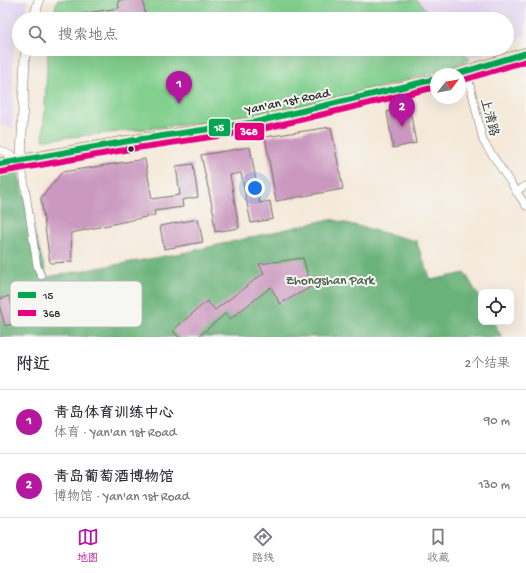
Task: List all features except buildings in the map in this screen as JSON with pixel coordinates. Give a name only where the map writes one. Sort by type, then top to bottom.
[{"type":"main road","points":[[466,72],[526,53]]},
{"type":"main road","name":"Yan'an 1st Road","points":[[0,164],[129,141],[256,122],[430,80]]},
{"type":"street","points":[[36,12],[39,0]]},
{"type":"street","points":[[26,56],[21,160],[37,266],[41,276]]},
{"type":"street","name":"上清路","points":[[466,86],[483,141],[526,206]]},
{"type":"street","points":[[0,150],[21,160]]},
{"type":"street","points":[[516,192],[526,185]]},
{"type":"shaded area","points":[[0,0],[28,0],[25,12],[12,12],[13,128],[0,125]]},
{"type":"shaded area","points":[[417,0],[526,0],[526,35],[514,40],[514,12],[429,12]]},
{"type":"green space","points":[[57,0],[417,0],[428,12],[54,12]]},
{"type":"green space","points":[[48,56],[467,56],[470,59],[448,68],[430,68],[430,73],[371,90],[255,117],[43,140]]},
{"type":"green space","name":"Zhongshan Park","points":[[0,156],[16,166],[47,277],[188,252],[330,219],[416,241],[431,280],[465,273],[478,295],[478,325],[495,325],[502,337],[0,337]]},
{"type":"transit line","name":"15","points":[[466,71],[526,53]]},
{"type":"transit line","name":"368","points":[[466,79],[526,61]]},
{"type":"transit line","name":"15","points":[[0,164],[129,141],[256,122],[430,80]]},
{"type":"transit line","name":"368","points":[[1,172],[130,149],[258,130],[430,88]]},
{"type":"place","name":"青岛体育训练中心","points":[[179,104]]},
{"type":"place","name":"青岛葡萄酒博物馆","points":[[402,127]]}]
